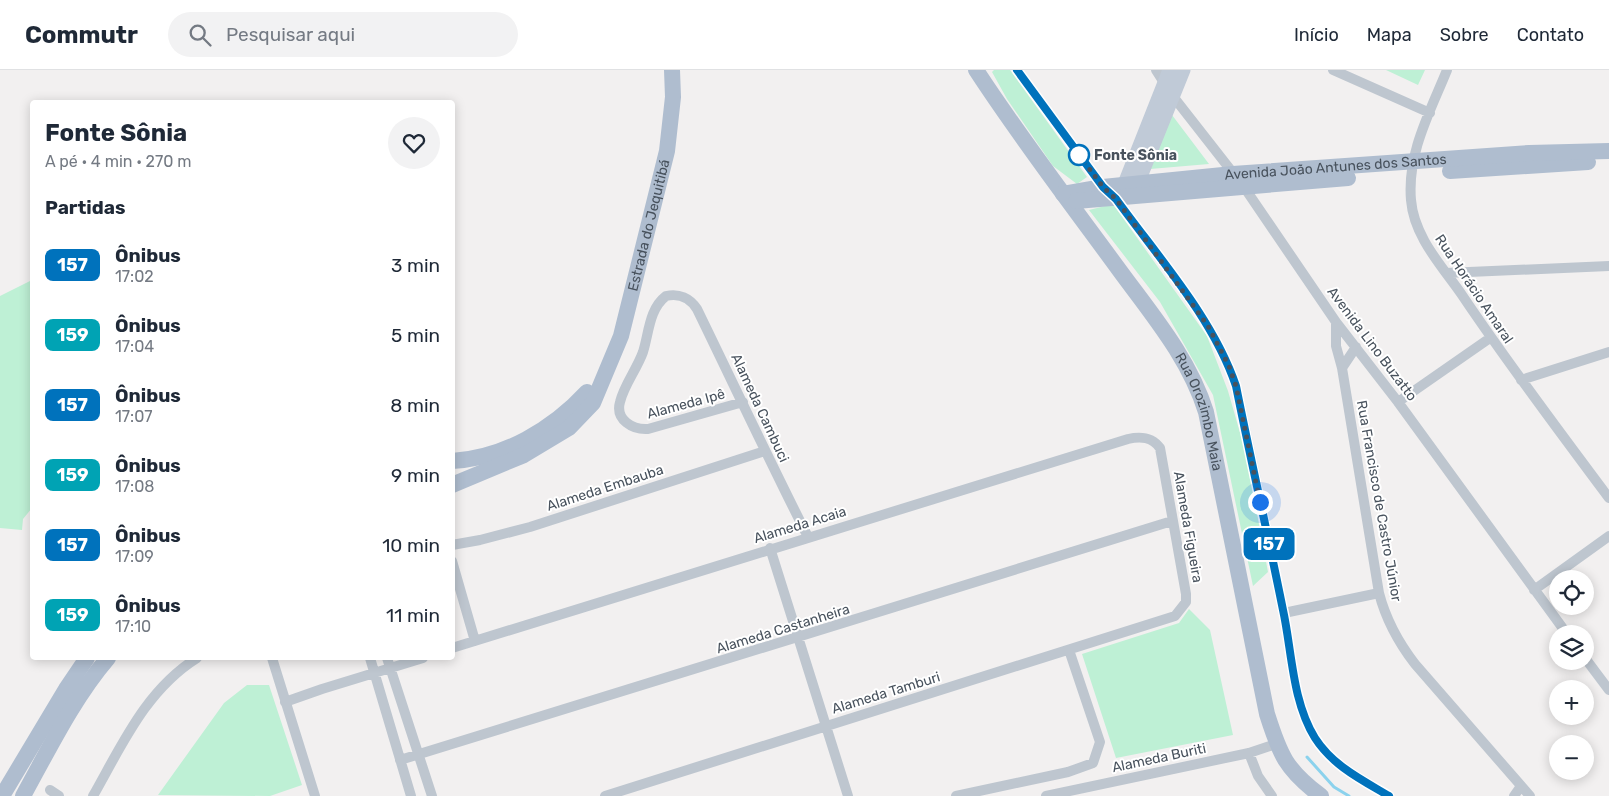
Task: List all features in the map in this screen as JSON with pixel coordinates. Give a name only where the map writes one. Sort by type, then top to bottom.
[{"type":"main road","name":"Estrada do Jequitibá","points":[[455,484],[524,455],[569,428],[593,402],[621,336],[667,151],[674,97],[672,70]]},
{"type":"main road","name":"Rua Orozimbo Maia","points":[[976,70],[1066,198],[1168,336],[1199,388],[1206,412],[1265,704],[1276,744],[1294,774],[1321,796]]},
{"type":"main road","points":[[1125,193],[1166,79],[1183,70]]},
{"type":"main road","name":"Avenida João Antunes dos Santos","points":[[1066,198],[1244,187],[1529,154],[1609,151]]},
{"type":"main road","name":"Avenida João Antunes dos Santos","points":[[1066,198],[1103,187],[1125,193],[1233,174],[1609,161]]},
{"type":"main road","name":"Estrada do Jequitibá","points":[[455,461],[475,459],[532,437],[564,415],[604,374]]},
{"type":"main road","points":[[2,796],[66,689],[86,660]]},
{"type":"main road","points":[[23,796],[59,730],[95,673],[106,660]]},
{"type":"street","points":[[1017,70],[1103,187]]},
{"type":"street","points":[[1333,70],[1430,113]]},
{"type":"street","name":"Rua Horácio Amaral","points":[[1447,70],[1414,153],[1411,201],[1416,225],[1429,250],[1490,338],[1609,498]]},
{"type":"street","name":"Avenida Lino Buzatto","points":[[1166,79],[1244,187],[1336,322],[1398,402],[1560,625]]},
{"type":"street","points":[[1125,193],[1208,326],[1229,366],[1236,386],[1284,613],[1290,660],[1306,716],[1315,737],[1326,753],[1348,773],[1389,796]]},
{"type":"street","points":[[1446,273],[1609,266]]},
{"type":"street","name":"Alameda Cambuci","points":[[636,428],[627,424],[622,417],[620,402],[642,352],[654,309],[666,296],[682,296],[694,304],[697,309],[808,537]]},
{"type":"street","name":"Rua Francisco de Castro Júnior","points":[[1336,322],[1336,346],[1342,368],[1384,614],[1398,642],[1414,664],[1530,796]]},
{"type":"street","points":[[1398,402],[1490,338]]},
{"type":"street","points":[[1342,368],[1356,347]]},
{"type":"street","points":[[1521,380],[1609,352]]},
{"type":"street","name":"Alameda Ipê","points":[[636,428],[648,429],[743,402]]},
{"type":"street","name":"Alameda Acaia","points":[[455,647],[770,548],[1128,439],[1138,437],[1155,442]]},
{"type":"street","name":"Alameda Figueira","points":[[1155,442],[1162,456],[1186,602],[1175,616]]},
{"type":"street","name":"Alameda Embauba","points":[[455,544],[530,527],[765,451]]},
{"type":"street","name":"Alameda Castanheira","points":[[400,760],[1172,521]]},
{"type":"street","points":[[1534,590],[1609,536]]},
{"type":"street","points":[[770,548],[848,796]]},
{"type":"street","points":[[455,571],[475,641]]},
{"type":"street","points":[[1284,613],[1379,593]]},
{"type":"street","name":"Alameda Tamburi","points":[[605,796],[1175,616]]},
{"type":"street","points":[[956,796],[1068,772],[1092,763],[1098,753],[1100,742],[1070,650]]},
{"type":"street","points":[[93,796],[136,720],[162,684],[194,660]]},
{"type":"street","points":[[273,660],[315,796]]},
{"type":"street","points":[[371,660],[411,796]]},
{"type":"street","points":[[285,702],[375,672],[389,663],[409,660]]},
{"type":"street","points":[[389,663],[432,796]]},
{"type":"street","points":[[1594,670],[1609,690]]},
{"type":"street","name":"Alameda Buriti","points":[[1046,796],[1249,753],[1276,744]]},
{"type":"street","points":[[1249,753],[1258,776],[1272,796]]},
{"type":"street","points":[[1514,796],[1521,786]]},
{"type":"street","points":[[50,790],[59,796]]},
{"type":"green space","points":[[994,70],[1010,70],[1087,177],[1077,184],[1053,166],[1007,99],[992,72]]},
{"type":"green space","points":[[1386,70],[1425,70],[1418,85]]},
{"type":"green space","points":[[1169,111],[1209,164],[1150,169]]},
{"type":"green space","points":[[1113,204],[1207,336],[1228,391],[1245,450],[1268,572],[1253,586],[1213,395],[1160,302],[1089,210]]},
{"type":"green space","points":[[30,281],[30,510],[23,519],[22,530],[0,528],[0,296]]},
{"type":"green space","points":[[1189,609],[1210,630],[1233,735],[1116,758],[1082,654],[1179,623]]},
{"type":"green space","points":[[247,685],[269,685],[302,785],[270,796],[158,795],[224,703]]},
{"type":"waterway","points":[[1307,757],[1334,787],[1349,796]]},
{"type":"bus line","name":"157","points":[[1017,70],[1103,187],[1116,199],[1208,326],[1222,351],[1236,386],[1284,613],[1290,660],[1306,716],[1315,737],[1326,753],[1348,773],[1389,796]]},
{"type":"place","name":"Fonte Sônia","points":[[1079,155]]},
{"type":"route","points":[[1079,155],[1103,187],[1116,199],[1208,326],[1222,351],[1236,386],[1260,502]]}]
